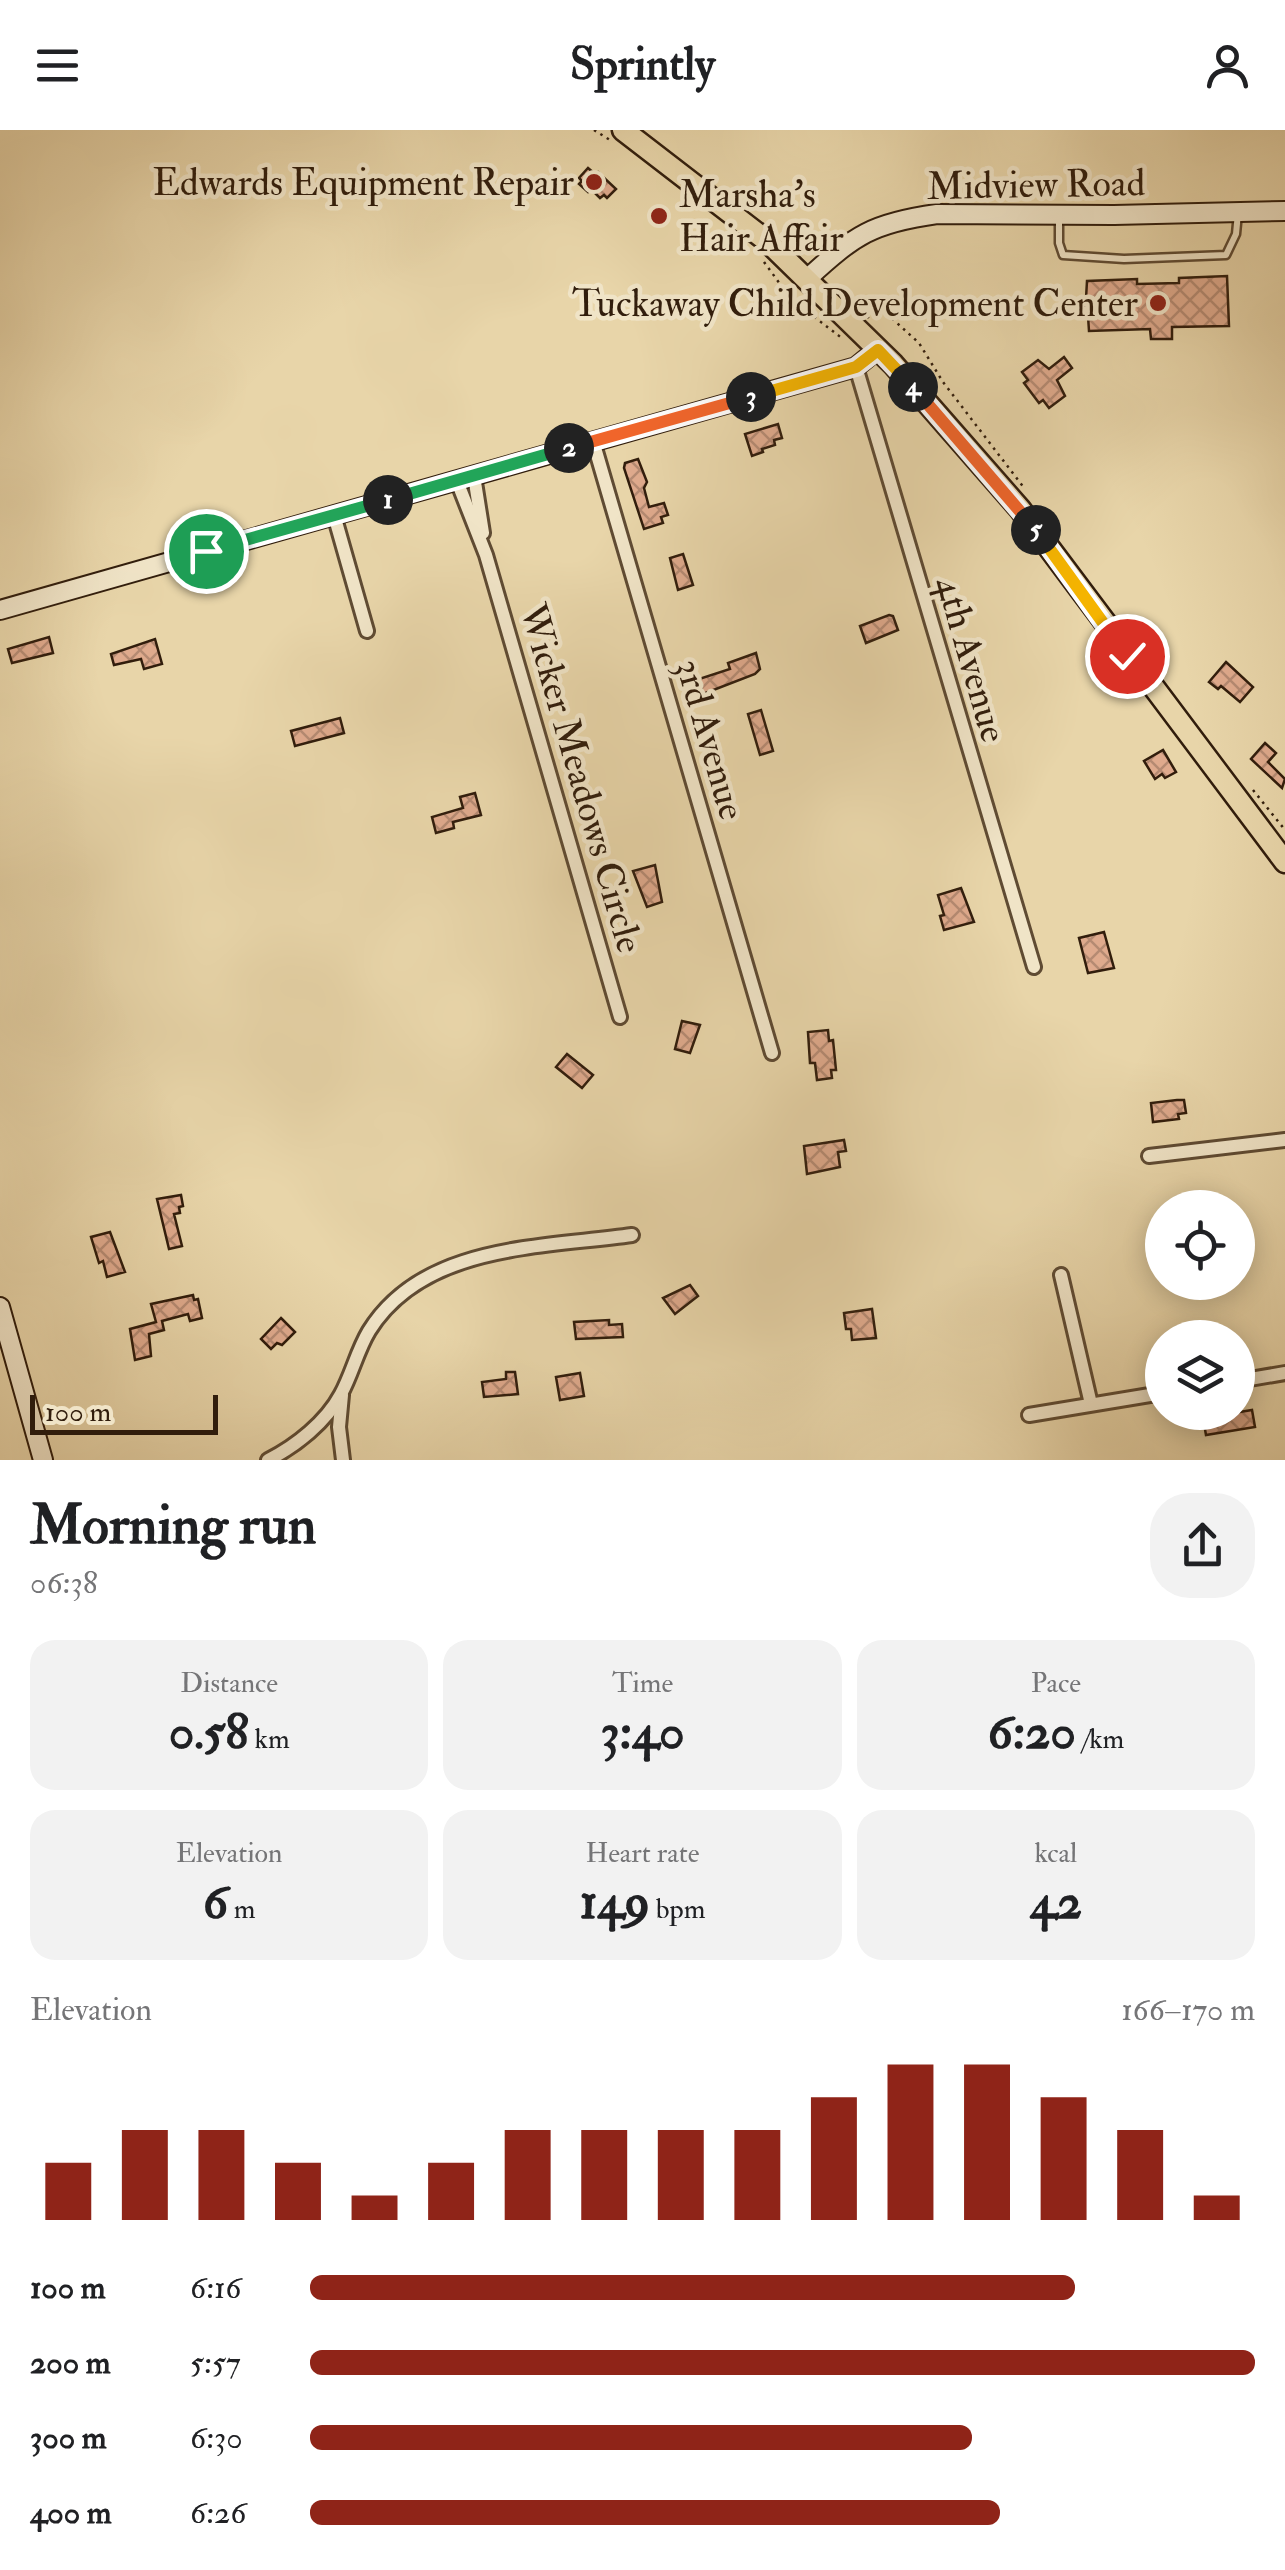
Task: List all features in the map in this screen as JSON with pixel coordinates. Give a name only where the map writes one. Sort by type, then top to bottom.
[{"type":"main road","points":[[623,130],[719,202],[808,278],[878,350],[1020,509],[1285,862]]},
{"type":"street","name":"Midview Road","points":[[808,278],[850,240],[894,222],[937,214],[1285,211]]},
{"type":"street","points":[[0,610],[856,367],[878,350]]},
{"type":"street","name":"4th Avenue","points":[[856,367],[1034,967]]},
{"type":"street","name":"3rd Avenue","points":[[593,441],[772,1053]]},
{"type":"street","name":"Wicker Meadows Circle","points":[[466,478],[620,1017]]},
{"type":"street","points":[[334,515],[367,632]]},
{"type":"street","points":[[1149,1156],[1285,1140]]},
{"type":"street","points":[[268,1460],[315,1427],[342,1392],[371,1328],[404,1292],[426,1277],[468,1260],[632,1235]]},
{"type":"street","points":[[1061,1275],[1091,1404]]},
{"type":"street","points":[[0,1307],[43,1460]]},
{"type":"street","points":[[1255,1378],[1285,1373]]},
{"type":"street","points":[[342,1392],[339,1427],[343,1460]]},
{"type":"street","points":[[1030,1414],[1145,1396]]},
{"type":"lane","points":[[1059,215],[1063,254],[1124,259],[1226,255],[1236,234],[1238,213]]},
{"type":"path","points":[[761,258],[796,304],[838,338],[846,338]]},
{"type":"path","points":[[869,316],[876,311],[886,313],[919,343],[1014,474]]},
{"type":"building","name":"Edwards Equipment Repair","points":[[588,168],[616,189],[607,198],[600,198],[591,189],[588,192],[579,184]]},
{"type":"building","name":"Tuckaway Child Development Center","points":[[1227,276],[1229,326],[1172,327],[1172,339],[1151,339],[1150,329],[1089,331],[1085,316],[1087,281],[1137,279],[1137,284],[1179,283],[1179,278]]},
{"type":"building","points":[[1064,357],[1072,368],[1057,380],[1065,396],[1049,408],[1043,400],[1039,403],[1024,383],[1028,380],[1022,372],[1038,360],[1049,369]]},
{"type":"building","points":[[778,424],[782,438],[752,456],[745,434]]},
{"type":"building","points":[[638,459],[647,482],[644,488],[649,507],[664,503],[668,515],[661,517],[663,523],[644,529],[624,468],[625,463]]},
{"type":"building","points":[[683,554],[693,585],[678,590],[670,558]]},
{"type":"building","points":[[889,615],[898,630],[866,643],[860,626]]},
{"type":"building","points":[[49,637],[53,653],[12,663],[8,649]]},
{"type":"building","points":[[155,639],[162,664],[144,669],[141,659],[114,665],[111,654]]},
{"type":"building","points":[[756,653],[760,669],[755,674],[703,694],[699,679],[730,669],[728,663]]},
{"type":"building","points":[[1226,662],[1253,687],[1240,702],[1221,686],[1218,689],[1209,682]]},
{"type":"building","points":[[761,710],[773,751],[760,755],[748,714]]},
{"type":"building","points":[[340,718],[344,733],[295,746],[291,731]]},
{"type":"building","points":[[1265,743],[1276,753],[1268,762],[1285,779],[1282,788],[1251,759]]},
{"type":"building","points":[[1163,750],[1176,772],[1155,779],[1144,761]]},
{"type":"building","points":[[475,793],[481,815],[453,822],[454,828],[436,833],[432,817],[463,808],[460,797]]},
{"type":"building","points":[[655,865],[662,902],[647,907],[633,871]]},
{"type":"building","points":[[961,888],[974,922],[944,930],[938,895]]},
{"type":"building","points":[[1104,932],[1114,968],[1088,973],[1079,938]]},
{"type":"building","points":[[682,1021],[700,1025],[690,1053],[675,1049]]},
{"type":"building","points":[[828,1030],[836,1070],[831,1070],[832,1078],[817,1080],[815,1063],[810,1063],[808,1032]]},
{"type":"building","points":[[567,1054],[593,1075],[582,1088],[556,1067]]},
{"type":"building","points":[[1184,1100],[1186,1113],[1178,1114],[1179,1119],[1153,1122],[1151,1103]]},
{"type":"building","points":[[844,1140],[846,1151],[838,1152],[840,1167],[807,1174],[804,1146]]},
{"type":"building","points":[[181,1195],[183,1206],[179,1207],[180,1213],[174,1214],[182,1246],[169,1249],[157,1199]]},
{"type":"building","points":[[110,1232],[125,1272],[107,1277],[91,1237]]},
{"type":"building","points":[[690,1285],[698,1296],[675,1314],[663,1298]]},
{"type":"building","points":[[193,1295],[194,1300],[198,1299],[202,1318],[190,1321],[188,1314],[162,1321],[164,1330],[149,1334],[151,1356],[135,1360],[130,1329],[156,1322],[151,1304]]},
{"type":"building","points":[[872,1309],[876,1338],[852,1340],[844,1313]]},
{"type":"building","points":[[281,1318],[295,1332],[282,1345],[277,1343],[271,1349],[261,1339]]},
{"type":"building","points":[[609,1320],[609,1325],[622,1324],[623,1337],[576,1339],[574,1322]]},
{"type":"building","points":[[506,1372],[515,1372],[518,1394],[484,1397],[482,1382],[506,1379]]},
{"type":"building","points":[[580,1373],[584,1396],[560,1400],[556,1377]]},
{"type":"building","points":[[1205,1430],[1237,1430],[1206,1435]]},
{"type":"place","name":"Edwards Equipment Repair","points":[[594,182]]},
{"type":"place","name":"Marsha's Hair Affair","points":[[659,216]]},
{"type":"place","name":"Tuckaway Child Development Center","points":[[1158,303]]},
{"type":"route","points":[[206,551],[856,367],[878,350],[1020,509],[1127,656]]}]
